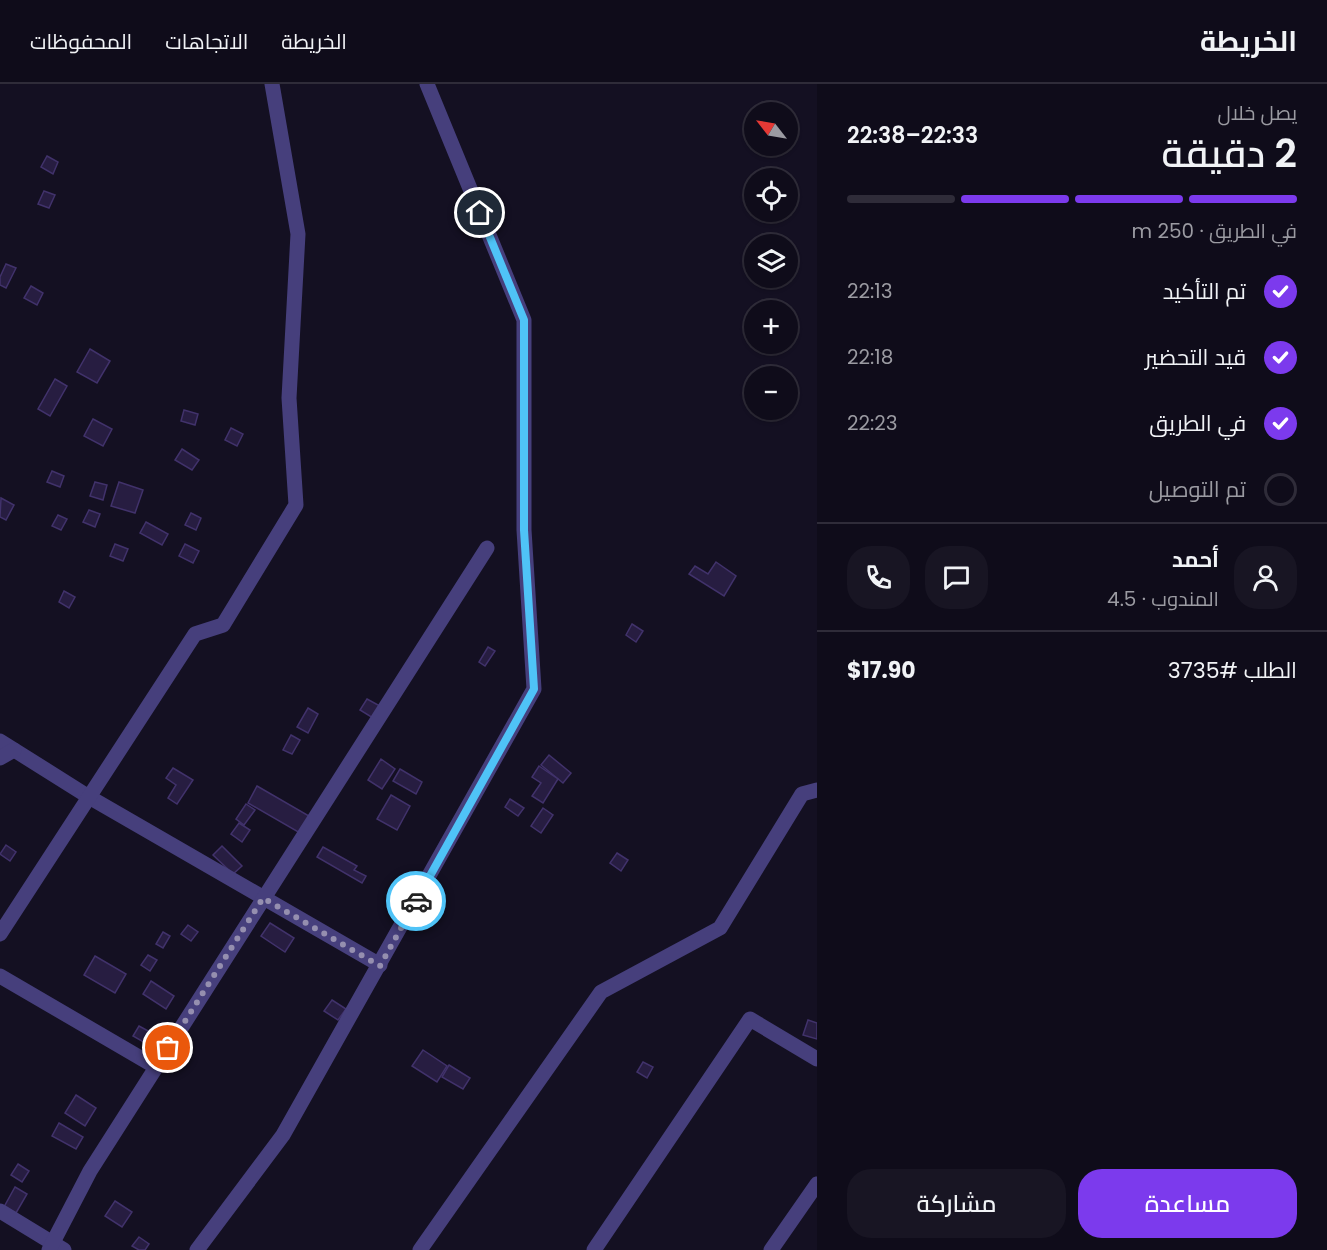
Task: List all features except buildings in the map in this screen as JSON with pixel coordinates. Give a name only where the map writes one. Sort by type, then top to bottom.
[{"type":"street","points":[[0,934],[195,634],[223,625],[296,505],[289,398],[298,234],[272,84]]},
{"type":"street","points":[[197,1250],[283,1135],[534,689],[524,530],[524,320],[427,84]]},
{"type":"street","points":[[0,1211],[56,1248],[90,1171],[487,548]]},
{"type":"street","points":[[0,741],[89,797],[380,966]]},
{"type":"street","points":[[0,758],[14,750]]},
{"type":"street","points":[[420,1250],[601,992],[720,928],[802,795],[817,790]]},
{"type":"street","points":[[0,976],[156,1067]]},
{"type":"street","points":[[594,1250],[750,1019],[817,1059]]},
{"type":"street","points":[[771,1250],[817,1185]]},
{"type":"way so far","points":[[168,1048],[263,898],[380,966],[416,901]]},
{"type":"route","points":[[416,901],[534,689],[524,530],[524,320],[480,213]]}]
